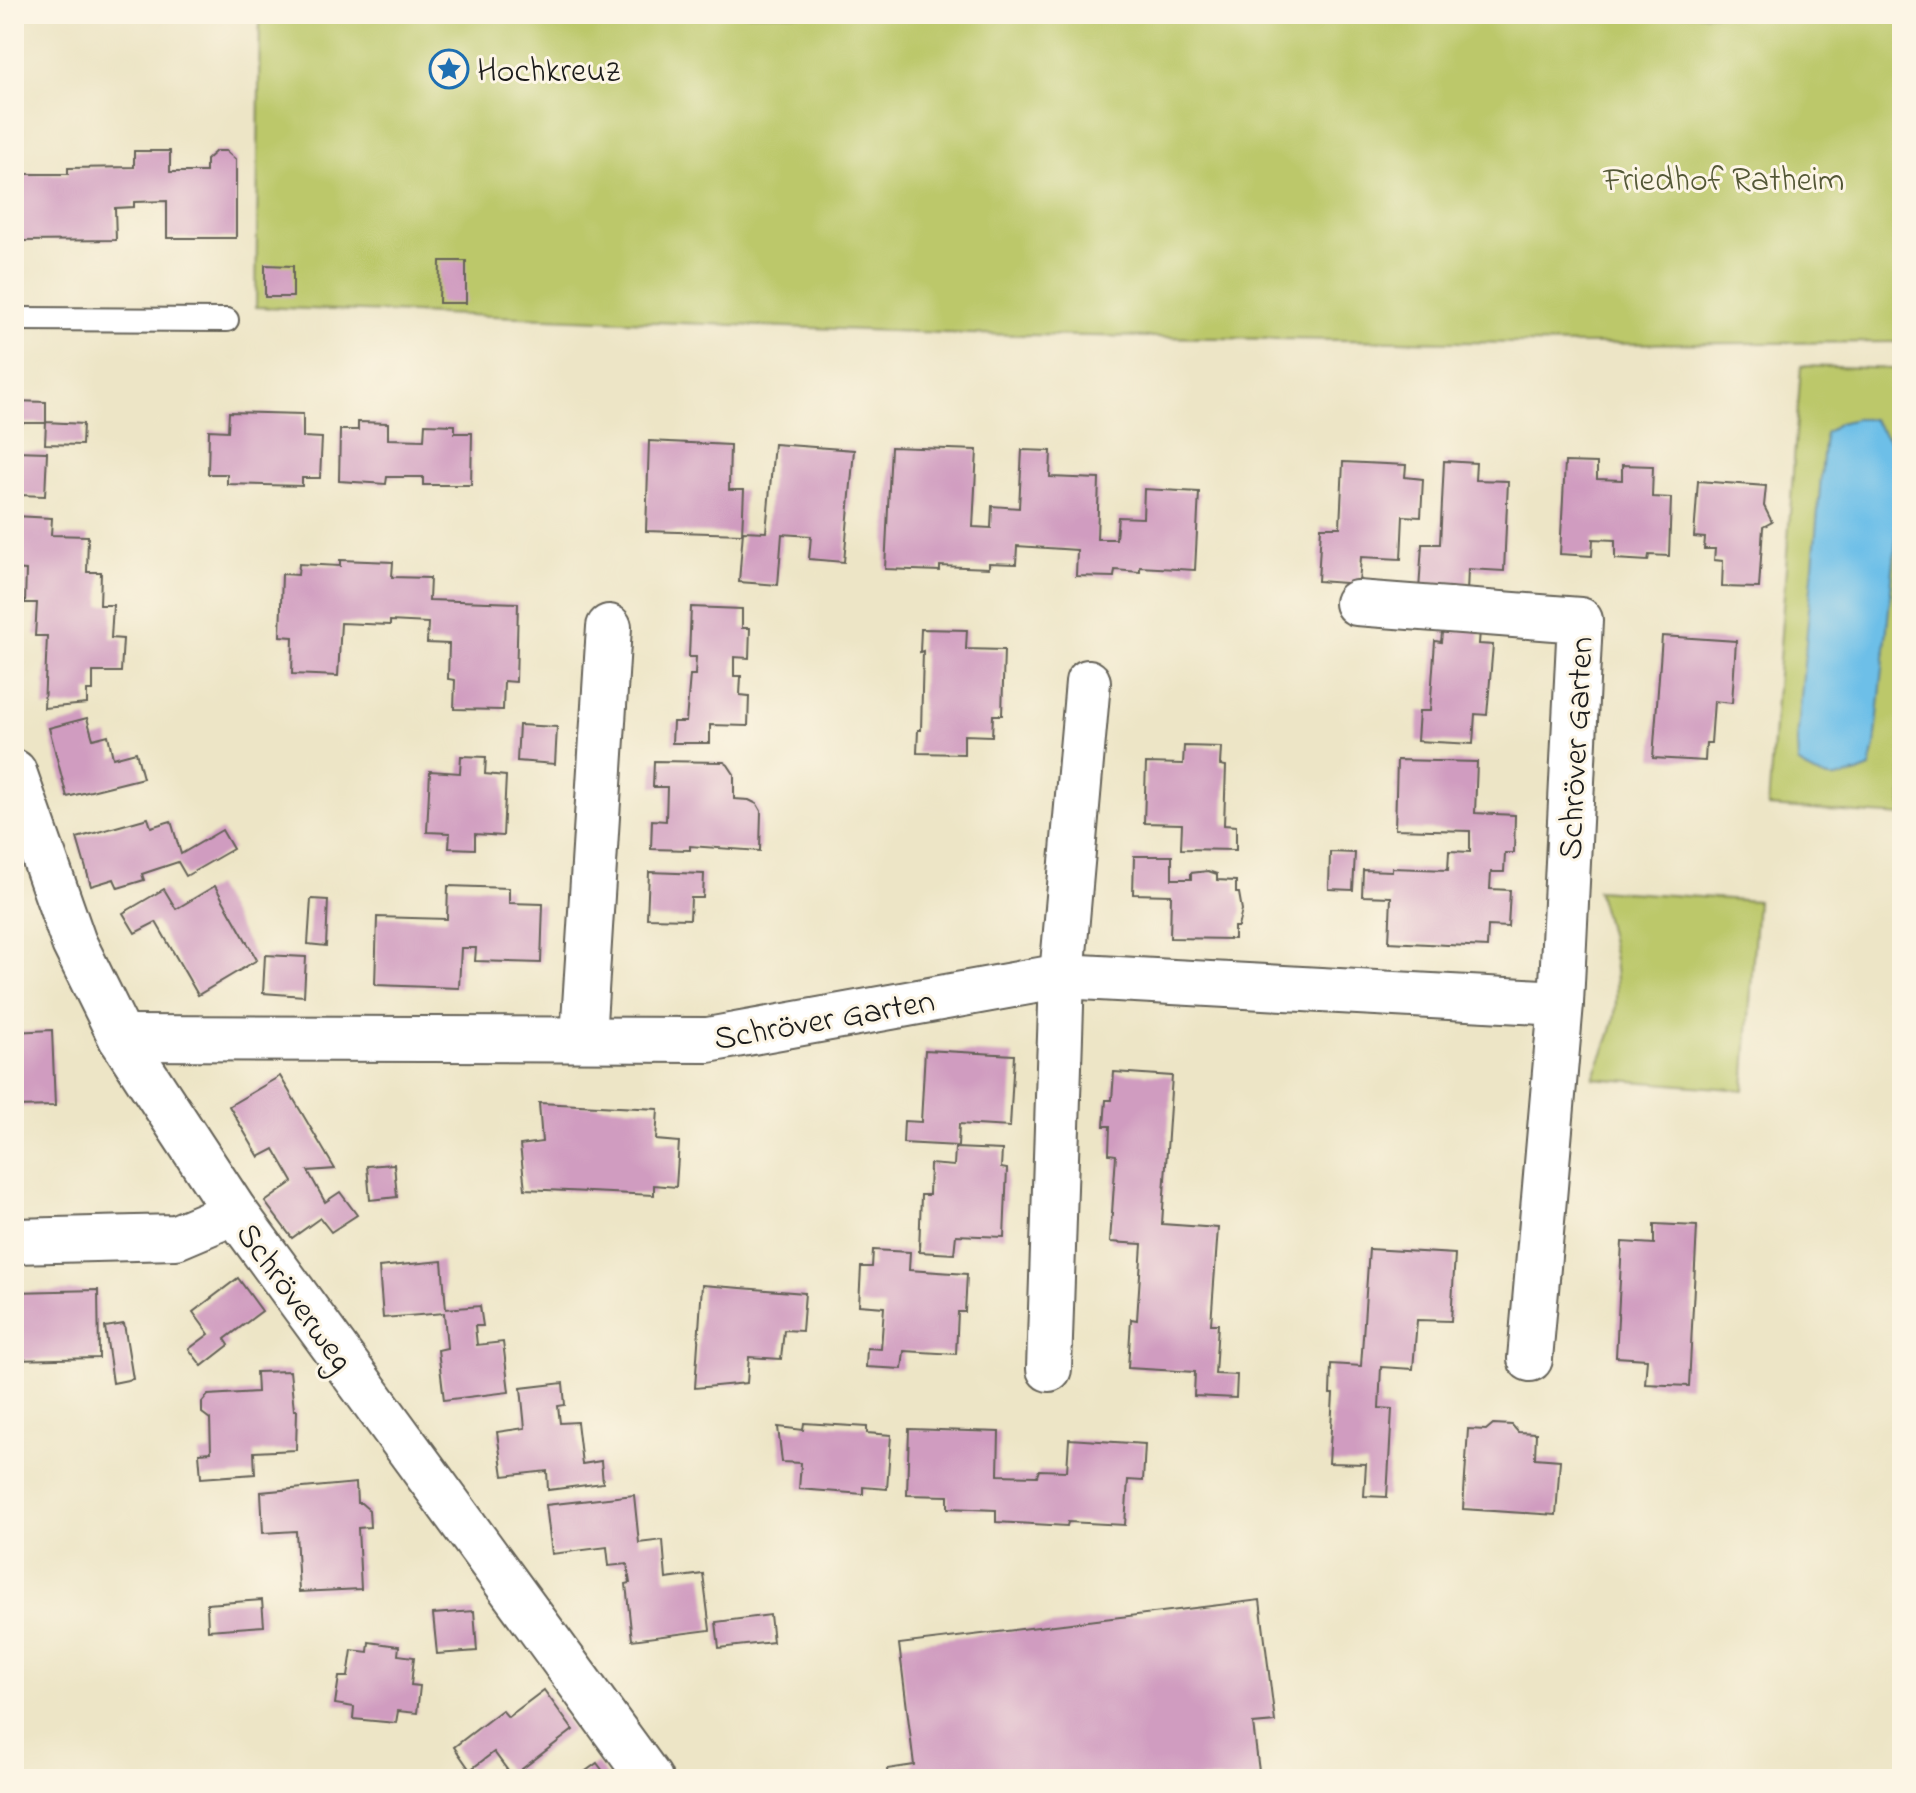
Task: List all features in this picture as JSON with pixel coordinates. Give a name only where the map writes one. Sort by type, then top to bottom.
[{"type":"street","name":"Schröver Garten","points":[[1357,603],[1580,620],[1561,1003],[1530,1359]]},
{"type":"street","points":[[583,1038],[609,627]]},
{"type":"street","points":[[1049,1369],[1062,976],[1088,682]]},
{"type":"street","name":"Schröverweg","points":[[14,772],[74,943],[121,1038],[235,1212],[650,1779]]},
{"type":"street","name":"Schröver Garten","points":[[121,1038],[708,1040],[1062,976],[1561,1003]]},
{"type":"street","points":[[14,1241],[176,1237],[235,1212]]},
{"type":"lane","points":[[14,319],[227,320]]},
{"type":"green space","name":"Friedhof Ratheim","points":[[260,14],[1902,14],[1902,342],[1584,344],[969,334],[256,307]]},
{"type":"green space","points":[[1801,366],[1902,369],[1902,816],[1768,807]]},
{"type":"green space","points":[[1597,890],[1757,901],[1744,1090],[1593,1078],[1611,1029],[1616,997],[1612,950]]},
{"type":"water","points":[[1872,419],[1902,456],[1902,482],[1875,746],[1870,768],[1850,776],[1832,778],[1816,774],[1798,763],[1797,741],[1825,433],[1839,423]]},
{"type":"building","points":[[14,127],[22,127],[22,167],[14,167]]},
{"type":"building","points":[[134,151],[170,151],[170,172],[206,172],[206,160],[216,151],[226,151],[236,160],[236,238],[167,238],[167,201],[134,202],[134,207],[115,208],[116,240],[22,241],[19,174],[68,174],[68,168],[134,167]]},
{"type":"building","points":[[440,261],[466,261],[466,303],[439,303]]},
{"type":"building","points":[[265,265],[293,266],[293,297],[265,297]]},
{"type":"building","points":[[14,401],[46,402],[46,422],[83,424],[82,445],[45,444],[46,423],[14,423]]},
{"type":"building","points":[[229,412],[303,414],[303,437],[322,438],[320,478],[302,478],[302,486],[227,484],[227,474],[208,474],[209,430],[228,431]]},
{"type":"building","points":[[358,422],[388,423],[388,439],[424,440],[425,424],[455,425],[455,433],[472,433],[471,485],[423,485],[423,477],[387,477],[386,484],[339,481],[340,430],[358,430]]},
{"type":"building","points":[[649,441],[730,445],[729,490],[744,490],[742,534],[646,531]]},
{"type":"building","points":[[774,444],[854,450],[844,562],[809,559],[811,536],[782,534],[778,585],[739,582],[743,531],[766,532]]},
{"type":"building","points":[[891,447],[977,450],[973,527],[991,528],[992,506],[1019,508],[1022,450],[1051,451],[1050,477],[1099,479],[1097,539],[1116,539],[1118,517],[1143,518],[1144,489],[1199,492],[1195,570],[1140,567],[1140,572],[1115,570],[1114,577],[1076,576],[1077,550],[1017,546],[1016,564],[989,563],[989,568],[940,566],[940,571],[885,569]]},
{"type":"building","points":[[14,451],[47,452],[45,496],[14,497]]},
{"type":"building","points":[[1444,461],[1476,463],[1475,480],[1508,481],[1504,571],[1468,569],[1467,593],[1419,591],[1422,544],[1440,544]]},
{"type":"building","points":[[1343,462],[1406,465],[1405,477],[1423,479],[1421,517],[1403,516],[1401,559],[1361,557],[1359,584],[1318,581],[1321,527],[1340,527]]},
{"type":"building","points":[[1565,462],[1597,463],[1597,479],[1622,480],[1622,465],[1653,466],[1652,497],[1671,498],[1669,556],[1649,555],[1648,561],[1615,559],[1615,540],[1593,539],[1592,556],[1560,554]]},
{"type":"building","points":[[1698,481],[1766,486],[1764,506],[1772,522],[1763,527],[1759,588],[1722,587],[1723,561],[1714,560],[1715,549],[1704,549],[1705,538],[1694,537]]},
{"type":"building","points":[[15,516],[52,518],[51,535],[88,536],[87,572],[101,572],[100,605],[113,605],[111,638],[123,639],[121,672],[93,672],[93,691],[87,691],[87,704],[44,708],[47,636],[35,636],[37,603],[25,603],[26,570],[14,569]]},
{"type":"building","points":[[340,560],[393,562],[392,577],[430,578],[429,600],[518,603],[516,682],[504,681],[503,710],[454,709],[455,680],[448,679],[449,644],[427,643],[428,623],[341,623],[338,676],[292,674],[293,637],[280,636],[282,574],[298,575],[299,564],[340,566]]},
{"type":"building","points":[[691,607],[742,609],[742,628],[750,628],[749,658],[734,657],[734,676],[741,676],[740,695],[749,696],[748,726],[710,725],[710,743],[672,743],[673,722],[686,722],[690,675],[695,675],[696,657],[689,657]]},
{"type":"building","points":[[1444,615],[1481,617],[1479,644],[1493,645],[1487,715],[1475,714],[1473,744],[1417,741],[1419,711],[1430,711],[1435,641],[1441,642]]},
{"type":"building","points":[[921,629],[967,630],[966,649],[1004,650],[1002,715],[993,715],[992,736],[964,735],[964,754],[917,753],[918,730],[921,730]]},
{"type":"building","points":[[1662,636],[1736,641],[1732,703],[1714,701],[1711,743],[1706,743],[1705,761],[1653,758]]},
{"type":"building","points":[[87,718],[93,739],[108,735],[113,758],[136,752],[143,778],[67,797],[49,728]]},
{"type":"building","points":[[519,725],[557,727],[555,764],[517,761]]},
{"type":"building","points":[[1184,746],[1221,747],[1220,765],[1226,766],[1224,825],[1236,826],[1236,850],[1181,849],[1182,824],[1144,823],[1146,763],[1183,764]]},
{"type":"building","points":[[461,756],[486,757],[485,774],[506,776],[503,836],[475,834],[475,849],[449,848],[450,833],[427,832],[430,771],[460,773]]},
{"type":"building","points":[[1397,760],[1477,762],[1475,813],[1515,815],[1514,853],[1505,853],[1504,872],[1491,872],[1490,889],[1510,890],[1508,927],[1488,926],[1487,947],[1389,942],[1391,897],[1362,896],[1363,870],[1448,870],[1449,851],[1470,852],[1470,831],[1395,829]]},
{"type":"building","points":[[654,761],[724,762],[728,765],[734,774],[734,799],[749,800],[757,804],[761,811],[760,851],[690,846],[690,850],[651,849],[652,820],[666,821],[667,787],[653,787]]},
{"type":"building","points":[[148,818],[151,827],[171,821],[181,854],[222,830],[233,849],[186,876],[178,862],[142,874],[144,880],[118,888],[114,879],[91,886],[77,838]]},
{"type":"building","points":[[1330,852],[1355,853],[1353,890],[1329,889]]},
{"type":"building","points":[[1134,856],[1172,856],[1172,879],[1191,879],[1191,873],[1208,871],[1217,874],[1217,880],[1236,881],[1236,893],[1239,893],[1242,910],[1238,927],[1234,927],[1234,939],[1170,938],[1171,895],[1133,894]]},
{"type":"building","points":[[649,872],[704,874],[703,898],[691,898],[690,919],[647,918]]},
{"type":"building","points":[[215,886],[257,960],[198,995],[156,922],[135,933],[123,913],[164,889],[176,909]]},
{"type":"building","points":[[448,886],[509,888],[509,903],[543,904],[541,963],[475,961],[476,948],[461,948],[459,988],[375,985],[377,917],[447,919]]},
{"type":"building","points":[[311,899],[328,900],[326,946],[308,944]]},
{"type":"building","points":[[265,955],[306,957],[304,996],[263,993]]},
{"type":"building","points":[[52,1030],[55,1106],[14,1107],[14,1032]]},
{"type":"building","points":[[925,1050],[1014,1055],[1010,1127],[959,1124],[958,1146],[903,1143],[904,1121],[921,1122]]},
{"type":"building","points":[[1114,1072],[1172,1076],[1162,1224],[1218,1228],[1211,1324],[1218,1324],[1215,1374],[1237,1375],[1236,1398],[1194,1396],[1195,1372],[1128,1368],[1131,1319],[1137,1320],[1142,1244],[1110,1242],[1116,1155],[1109,1154],[1110,1126],[1104,1126],[1106,1100],[1112,1100]]},
{"type":"building","points":[[280,1076],[335,1169],[308,1171],[325,1202],[340,1192],[357,1215],[331,1232],[320,1218],[292,1238],[265,1202],[293,1182],[274,1149],[259,1157],[229,1106]]},
{"type":"building","points":[[539,1103],[658,1109],[656,1140],[679,1142],[676,1187],[654,1185],[654,1195],[525,1189],[520,1145],[542,1142]]},
{"type":"building","points":[[955,1148],[1002,1150],[1001,1168],[1007,1169],[1004,1237],[956,1235],[954,1254],[919,1252],[921,1195],[929,1195],[930,1164],[954,1166]]},
{"type":"building","points":[[394,1164],[397,1197],[370,1200],[367,1166]]},
{"type":"building","points":[[1654,1224],[1697,1226],[1689,1386],[1645,1384],[1647,1359],[1616,1357],[1622,1242],[1654,1244]]},
{"type":"building","points":[[1369,1249],[1455,1254],[1451,1321],[1417,1320],[1413,1369],[1381,1367],[1379,1408],[1392,1409],[1387,1497],[1364,1496],[1366,1464],[1329,1463],[1333,1394],[1330,1394],[1331,1364],[1361,1366]]},
{"type":"building","points":[[873,1250],[910,1252],[909,1270],[967,1274],[965,1312],[958,1312],[956,1354],[904,1351],[902,1369],[866,1367],[867,1348],[881,1349],[884,1307],[859,1305],[861,1267],[872,1267]]},
{"type":"building","points":[[442,1261],[446,1309],[480,1306],[483,1326],[475,1326],[477,1345],[503,1342],[509,1392],[444,1400],[438,1350],[447,1348],[444,1313],[383,1318],[379,1267]]},
{"type":"building","points":[[238,1278],[262,1311],[225,1339],[229,1345],[202,1366],[189,1349],[209,1334],[193,1312]]},
{"type":"building","points":[[702,1285],[805,1293],[802,1331],[784,1330],[781,1359],[749,1357],[747,1383],[695,1388]]},
{"type":"building","points":[[98,1290],[99,1358],[14,1360],[14,1292]]},
{"type":"building","points":[[124,1324],[133,1379],[113,1383],[105,1327]]},
{"type":"building","points":[[290,1371],[294,1410],[297,1410],[296,1450],[254,1452],[255,1474],[201,1478],[199,1453],[211,1452],[210,1419],[202,1413],[202,1402],[208,1395],[257,1392],[256,1372]]},
{"type":"building","points":[[563,1383],[565,1405],[558,1406],[560,1423],[577,1422],[582,1464],[601,1461],[603,1483],[548,1490],[547,1471],[503,1476],[497,1432],[525,1428],[521,1388]]},
{"type":"building","points":[[804,1423],[867,1427],[867,1433],[891,1435],[887,1489],[863,1487],[863,1494],[799,1489],[801,1463],[782,1462],[778,1427],[803,1430]]},
{"type":"building","points":[[1493,1424],[1512,1425],[1518,1432],[1536,1433],[1535,1458],[1560,1460],[1556,1515],[1463,1509],[1468,1429],[1486,1430]]},
{"type":"building","points":[[909,1429],[999,1432],[998,1475],[1037,1476],[1039,1470],[1067,1471],[1069,1439],[1145,1444],[1143,1481],[1128,1480],[1125,1525],[996,1522],[996,1510],[948,1508],[948,1496],[907,1495]]},
{"type":"building","points":[[356,1483],[357,1503],[369,1510],[370,1527],[358,1528],[361,1589],[299,1592],[296,1531],[263,1533],[261,1492]]},
{"type":"building","points":[[634,1495],[639,1543],[663,1540],[666,1579],[703,1574],[710,1630],[632,1640],[627,1564],[609,1566],[607,1547],[552,1554],[546,1505]]},
{"type":"building","points":[[262,1600],[264,1626],[208,1630],[207,1604]]},
{"type":"building","points":[[1260,1600],[1275,1722],[1253,1724],[1260,1779],[888,1779],[887,1769],[914,1765],[899,1644]]},
{"type":"building","points":[[474,1611],[477,1651],[437,1654],[433,1614]]},
{"type":"building","points":[[770,1615],[773,1642],[719,1648],[716,1622]]},
{"type":"building","points":[[369,1642],[399,1646],[398,1655],[414,1657],[411,1685],[420,1686],[417,1713],[398,1711],[396,1723],[353,1719],[354,1707],[335,1704],[339,1677],[348,1677],[352,1650],[368,1652]]},
{"type":"building","points":[[544,1690],[573,1730],[522,1769],[530,1779],[507,1779],[511,1775],[494,1752],[470,1770],[454,1747],[502,1710],[508,1717]]},
{"type":"building","points":[[597,1763],[609,1779],[575,1779]]},
{"type":"place","name":"Hochkreuz","points":[[449,69]]}]
